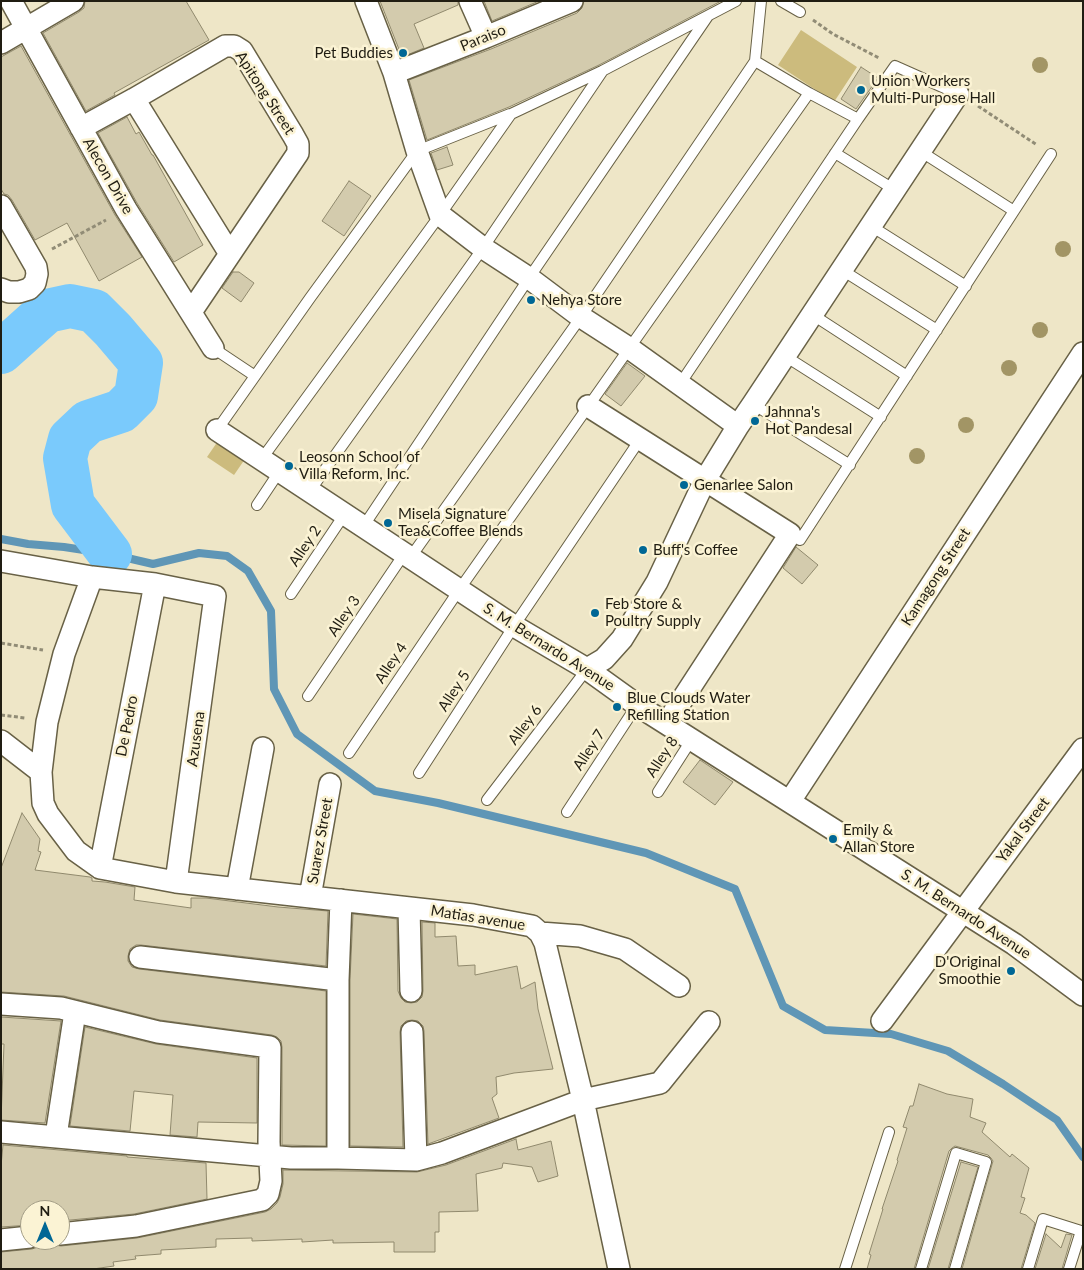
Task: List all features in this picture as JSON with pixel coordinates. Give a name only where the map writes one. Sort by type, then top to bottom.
[{"type":"street","name":"Alecon Drive","points":[[11,1],[126,209],[213,348]]},
{"type":"street","points":[[1,43],[73,1]]},
{"type":"street","points":[[366,1],[394,73],[417,151],[440,215],[483,248],[529,278],[581,317],[629,348],[738,426]]},
{"type":"street","points":[[470,1],[486,38]]},
{"type":"street","name":"Paraiso","points":[[394,73],[486,38],[570,2]]},
{"type":"street","name":"Apitong Street","points":[[81,128],[225,46],[234,46],[242,51],[298,144],[298,153],[191,312]]},
{"type":"street","points":[[587,669],[604,659],[622,639],[657,582],[705,480],[738,426],[958,94]]},
{"type":"street","points":[[134,99],[230,254]]},
{"type":"street","points":[[1,206],[36,267],[37,274],[35,283],[29,289],[19,292],[9,292],[1,289]]},
{"type":"street","name":"Kamagong Street","points":[[790,802],[1083,353]]},
{"type":"street","points":[[588,406],[790,534],[667,723]]},
{"type":"street","name":"S. M. Bernardo Avenue","points":[[217,430],[514,626],[587,669],[637,705],[1014,944],[1083,995]]},
{"type":"street","points":[[1,562],[92,577],[155,584]]},
{"type":"street","points":[[92,577],[64,654],[47,722],[41,772],[43,804],[48,814],[76,851],[100,868]]},
{"type":"street","name":"Azusena","points":[[155,584],[215,596],[176,882]]},
{"type":"street","name":"De Pedro","points":[[100,868],[155,584]]},
{"type":"street","points":[[1,742],[41,772]]},
{"type":"street","points":[[237,889],[263,748]]},
{"type":"street","name":"Yakal Street","points":[[882,1021],[1083,749]]},
{"type":"street","name":"Suarez Street","points":[[310,897],[330,784]]},
{"type":"street","name":"Matias avenue","points":[[100,868],[176,882],[473,915],[532,926],[540,933],[545,943],[583,1100],[619,1269]]},
{"type":"street","points":[[338,1158],[338,980],[342,900]]},
{"type":"street","points":[[409,908],[411,991]]},
{"type":"street","points":[[540,933],[580,936],[625,949],[679,986]]},
{"type":"street","points":[[140,957],[338,980]]},
{"type":"street","points":[[1,1004],[61,1008],[158,1032],[270,1046],[271,1181],[268,1194],[262,1200],[136,1226],[70,1233]]},
{"type":"street","points":[[56,1136],[75,1012]]},
{"type":"street","points":[[1,1132],[291,1158],[416,1160],[442,1153],[583,1100],[660,1083],[709,1022]]},
{"type":"street","points":[[412,1032],[416,1160]]},
{"type":"street","points":[[1,1240],[20,1238]]},
{"type":"lane","points":[[217,430],[417,151],[511,114],[602,71],[736,1]]},
{"type":"lane","points":[[761,1],[755,61],[858,119]]},
{"type":"lane","points":[[781,1],[800,12]]},
{"type":"lane","points":[[363,527],[529,278],[708,16]]},
{"type":"lane","name":"Alley 3","points":[[308,696],[581,317],[755,61]]},
{"type":"lane","points":[[680,384],[895,66],[958,94]]},
{"type":"lane","points":[[309,492],[483,248],[602,71]]},
{"type":"lane","name":"Alley 4","points":[[349,753],[459,590],[809,92]]},
{"type":"lane","points":[[261,460],[440,215],[511,114]]},
{"type":"lane","points":[[920,151],[1014,211]]},
{"type":"lane","points":[[835,153],[895,190]]},
{"type":"lane","points":[[790,534],[800,540],[1051,154]]},
{"type":"lane","points":[[871,226],[966,286]]},
{"type":"lane","points":[[842,270],[937,330]]},
{"type":"lane","points":[[813,315],[907,376]]},
{"type":"lane","points":[[213,348],[255,376]]},
{"type":"lane","points":[[785,356],[881,417]]},
{"type":"lane","points":[[754,404],[850,465]]},
{"type":"lane","name":"Alley 5","points":[[419,773],[514,626],[641,438]]},
{"type":"lane","points":[[257,505],[279,472]]},
{"type":"lane","name":"Alley 2","points":[[291,594],[344,515]]},
{"type":"lane","name":"Alley 6","points":[[487,800],[587,669]]},
{"type":"lane","name":"Alley 7","points":[[567,812],[637,705]]},
{"type":"lane","name":"Alley 8","points":[[658,792],[692,739]]},
{"type":"lane","points":[[845,1269],[890,1132]]},
{"type":"lane","points":[[921,1269],[956,1153],[986,1162],[954,1269]]},
{"type":"lane","points":[[1028,1269],[1043,1220],[1081,1231],[1069,1269]]},
{"type":"path","points":[[800,12],[833,34],[895,66]]},
{"type":"path","points":[[958,94],[1051,154]]},
{"type":"path","points":[[32,260],[126,209]]},
{"type":"path","points":[[1,643],[64,654]]},
{"type":"shaded area","points":[[801,30],[857,67],[834,102],[778,65]]},
{"type":"shaded area","points":[[218,441],[245,459],[234,475],[207,457]]},
{"type":"building","points":[[85,1],[186,1],[209,40],[114,93],[115,95],[86,111],[43,33],[79,12],[84,8]]},
{"type":"building","points":[[380,1],[458,1],[458,5],[414,24],[424,48],[402,57]]},
{"type":"building","points":[[484,1],[539,1],[492,21]]},
{"type":"building","points":[[584,1],[721,1],[599,65],[509,107],[427,140],[409,80],[491,49],[577,13],[582,8]]},
{"type":"building","points":[[21,46],[115,215],[142,257],[99,281],[67,223],[35,240],[12,200],[1,189],[1,57]]},
{"type":"building","name":"Union Workers Multi-Purpose Hall","points":[[861,67],[878,78],[856,109],[841,99]]},
{"type":"building","points":[[127,117],[136,134],[139,132],[153,155],[203,245],[174,262],[137,203],[98,133]]},
{"type":"building","points":[[447,147],[453,165],[437,170],[431,153]]},
{"type":"building","points":[[349,181],[371,196],[344,236],[322,221]]},
{"type":"building","points":[[233,272],[239,272],[254,283],[241,302],[222,288]]},
{"type":"building","points":[[627,363],[645,376],[621,406],[605,394]]},
{"type":"building","points":[[796,547],[818,565],[802,584],[783,568]]},
{"type":"building","points":[[700,760],[733,782],[715,805],[683,782]]},
{"type":"building","points":[[22,813],[40,839],[38,851],[41,852],[35,870],[90,877],[92,881],[135,887],[134,900],[191,908],[191,898],[206,898],[328,911],[326,966],[141,945],[136,945],[130,949],[128,956],[128,961],[132,967],[139,969],[326,991],[326,1146],[282,1145],[282,1047],[281,1041],[277,1037],[160,1020],[64,996],[1,992],[1,868]]},
{"type":"building","points":[[353,914],[397,919],[398,991],[405,1002],[417,1002],[422,997],[422,922],[435,923],[435,937],[456,936],[458,966],[475,965],[475,975],[517,966],[521,989],[535,982],[538,1009],[553,1069],[496,1077],[497,1094],[492,1098],[499,1118],[428,1144],[424,1031],[423,1026],[418,1021],[406,1021],[401,1026],[400,1032],[403,1147],[350,1146],[350,980]]},
{"type":"building","points":[[1,1017],[61,1021],[45,1123],[1,1120],[4,1044],[1,1044]]},
{"type":"building","points":[[85,1027],[156,1044],[257,1058],[257,1123],[198,1122],[197,1137],[170,1135],[173,1095],[134,1091],[130,1131],[70,1126]]},
{"type":"building","points":[[919,1084],[947,1094],[973,1099],[970,1117],[986,1123],[982,1132],[1010,1157],[1012,1154],[1029,1168],[1021,1197],[1025,1198],[1020,1213],[1026,1215],[1035,1223],[1021,1269],[962,1269],[993,1161],[988,1155],[955,1146],[949,1151],[914,1269],[867,1269],[871,1255],[869,1254],[907,1128],[903,1127],[910,1106],[913,1106]]},
{"type":"building","points":[[516,1139],[518,1150],[551,1141],[558,1176],[538,1182],[532,1167],[503,1163],[502,1168],[476,1174],[478,1211],[439,1212],[439,1232],[435,1232],[435,1252],[394,1252],[394,1242],[333,1243],[333,1240],[302,1242],[302,1239],[252,1241],[252,1238],[216,1239],[216,1247],[161,1250],[161,1254],[135,1256],[136,1259],[113,1262],[114,1266],[93,1269],[1,1269],[1,1252],[70,1250],[70,1245],[137,1238],[265,1212],[277,1203],[280,1197],[283,1184],[283,1170],[417,1172],[446,1165]]},
{"type":"building","points":[[3,1145],[206,1163],[207,1199],[134,1214],[70,1220],[70,1200],[20,1200],[20,1226],[1,1227]]},
{"type":"building","points":[[961,1162],[978,1167],[948,1269],[928,1269]]},
{"type":"building","points":[[1046,1234],[1061,1248],[1066,1234],[1072,1235],[1062,1269],[1035,1269]]},
{"type":"waterway","points":[[1,352],[47,311],[70,306],[94,311],[141,363],[136,396],[121,411],[88,422],[70,439],[65,458],[73,505],[110,554]]},
{"type":"waterway","points":[[1,539],[110,554],[153,564],[199,553],[227,556],[248,571],[271,611],[274,689],[297,734],[375,791],[438,803],[646,853],[735,889],[783,1006],[825,1030],[891,1034],[948,1051],[1003,1084],[1057,1120],[1083,1157]]},
{"type":"place","name":"Pet Buddies","points":[[403,53]]},
{"type":"place","name":"Union Workers Multi-Purpose Hall","points":[[861,90]]},
{"type":"place","name":"Nehya Store","points":[[531,300]]},
{"type":"place","name":"Jahnna's Hot Pandesal","points":[[755,421]]},
{"type":"place","name":"Leosonn School of Villa Reform, Inc.","points":[[289,466]]},
{"type":"place","name":"Genarlee Salon","points":[[684,485]]},
{"type":"place","name":"Misela Signature Tea&Coffee Blends","points":[[388,523]]},
{"type":"place","name":"Buff's Coffee","points":[[643,550]]},
{"type":"place","name":"Feb Store & Poultry Supply","points":[[595,613]]},
{"type":"place","name":"Blue Clouds Water Refilling Station","points":[[617,707]]},
{"type":"place","name":"Emily & Allan Store","points":[[833,839]]},
{"type":"place","name":"D'Original Smoothie","points":[[1011,971]]}]
